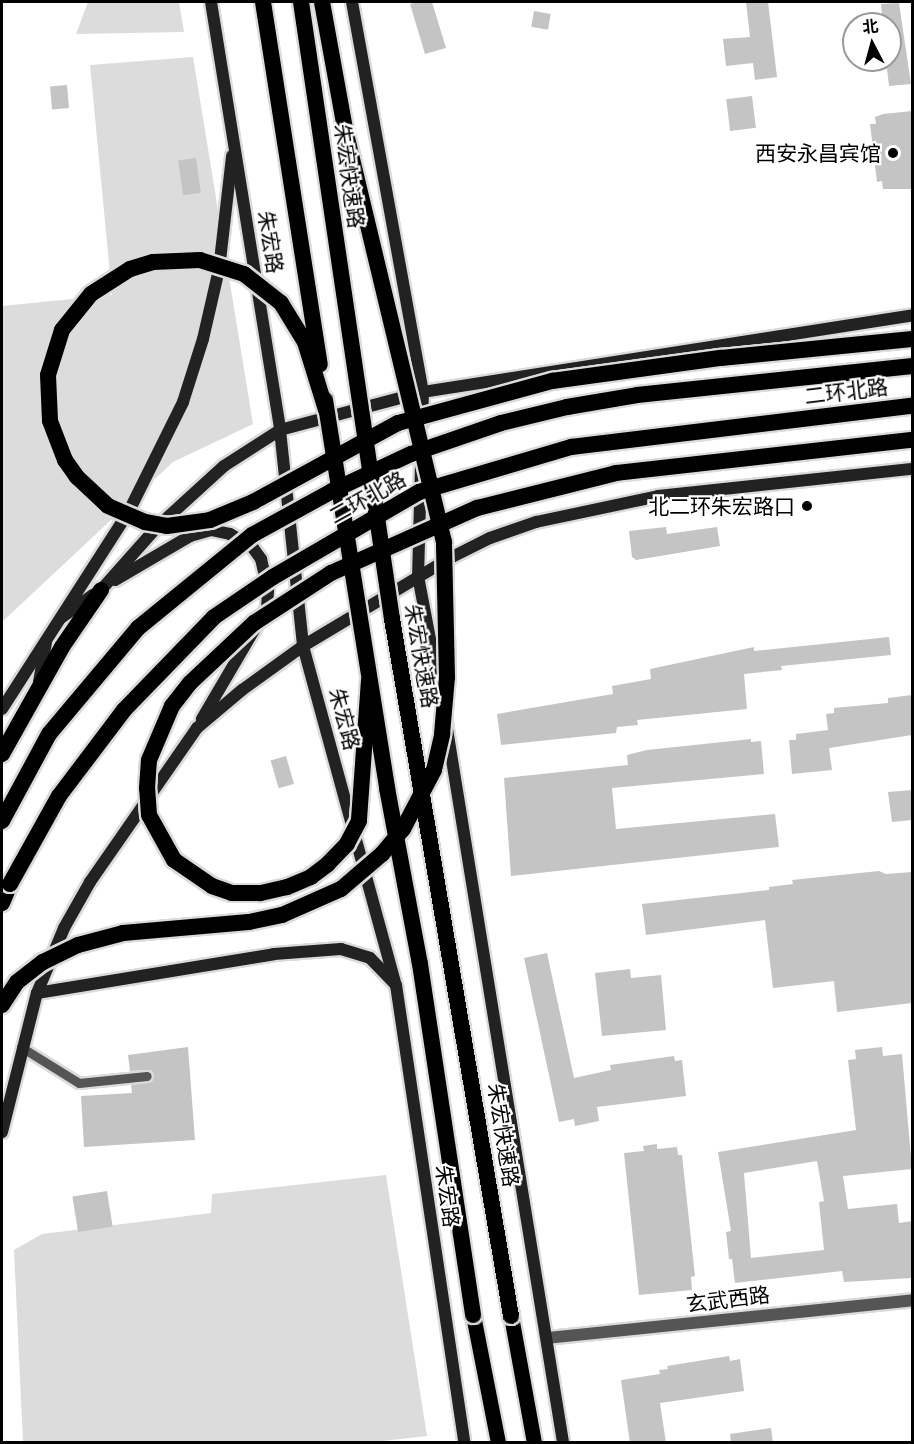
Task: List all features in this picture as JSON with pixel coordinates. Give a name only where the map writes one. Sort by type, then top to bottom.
[{"type":"highway","points":[[263,2],[369,680],[420,964],[473,1315]]},
{"type":"highway","name":"朱宏快速路","points":[[301,2],[392,619],[511,1316]]},
{"type":"highway","points":[[2,1005],[17,982],[43,962],[78,945],[123,933],[249,922],[282,915],[341,889],[403,829],[434,770],[442,734],[447,677],[444,543],[346,135],[322,2]]},
{"type":"highway","points":[[326,410],[305,342],[281,303],[244,274],[200,261],[153,262],[130,269],[91,294],[62,330],[48,375],[50,421],[65,460],[77,477],[108,506],[145,522],[167,526],[210,520],[253,502],[398,423],[552,381],[721,358],[912,339]]},
{"type":"highway","name":"二环北路","points":[[2,821],[49,734],[138,628],[252,536],[332,491],[411,454],[501,423],[567,407],[637,395],[912,366]]},
{"type":"highway","name":"二环北路","points":[[2,903],[10,884],[59,796],[124,710],[214,617],[273,577],[419,492],[571,447],[912,406]]},
{"type":"highway","points":[[369,680],[359,821],[347,844],[328,864],[311,877],[287,887],[260,893],[232,893],[203,881],[174,860],[149,815],[147,788],[149,760],[172,706],[190,682],[254,623],[331,573],[477,508],[616,473],[912,440]]},
{"type":"highway","points":[[2,754],[101,590]]},
{"type":"main road","name":"朱宏路","points":[[212,2],[280,430],[303,646],[396,985],[464,1443]]},
{"type":"main road","points":[[352,2],[423,392],[418,576],[453,758],[563,1443]]},
{"type":"main road","points":[[2,709],[129,511],[183,402],[203,339],[219,269],[233,137]]},
{"type":"main road","points":[[101,590],[156,528],[224,466],[280,430],[423,392],[912,315]]},
{"type":"main road","points":[[197,728],[303,646],[418,576],[490,538],[591,509],[691,492],[912,469]]},
{"type":"main road","points":[[2,1132],[21,1047],[37,993],[64,928],[90,882],[197,728],[267,608],[268,590],[261,559],[253,548],[230,534],[211,530],[163,550],[56,622]]},
{"type":"main road","points":[[38,691],[48,636]]},
{"type":"main road","points":[[37,993],[274,954],[341,949],[370,958],[396,985]]},
{"type":"main road","points":[[473,1315],[498,1443]]},
{"type":"main road","points":[[511,1316],[534,1443]]},
{"type":"street","name":"玄武西路","points":[[547,1338],[912,1300]]},
{"type":"lane","points":[[21,1047],[79,1083],[147,1076]]},
{"type":"shaded area","points":[[88,2],[179,2],[184,32],[76,34]]},
{"type":"shaded area","points":[[193,57],[253,424],[173,462],[2,622],[2,306],[112,295],[90,65]]},
{"type":"shaded area","points":[[386,1175],[427,1436],[374,1442],[23,1442],[14,1250],[42,1234],[211,1213],[212,1194]]},
{"type":"building","points":[[432,2],[446,48],[425,54],[410,4]]},
{"type":"building","points":[[746,2],[768,2],[777,77],[755,80],[753,63],[726,66],[723,39],[750,37]]},
{"type":"building","points":[[899,3],[900,12],[882,12],[881,4]]},
{"type":"building","points":[[534,11],[551,14],[548,30],[531,27]]},
{"type":"building","points":[[902,23],[911,84],[889,86],[887,72],[902,72]]},
{"type":"building","points":[[67,85],[69,108],[52,109],[50,86]]},
{"type":"building","points":[[752,96],[756,128],[730,131],[726,99]]},
{"type":"building","name":"西安永昌宾馆","points":[[912,111],[912,189],[883,189],[882,181],[877,182],[870,124],[876,124],[875,117],[883,114]]},
{"type":"building","points":[[196,158],[201,193],[183,195],[178,161]]},
{"type":"building","points":[[666,527],[667,534],[717,527],[720,546],[636,560],[632,557],[629,531]]},
{"type":"building","points":[[889,637],[891,655],[781,666],[782,670],[744,674],[747,709],[637,720],[638,725],[617,727],[616,733],[501,745],[497,714],[613,694],[612,686],[651,679],[650,669],[754,647],[754,651]]},
{"type":"building","points":[[912,695],[912,735],[829,748],[832,770],[792,774],[789,740],[796,740],[796,734],[828,730],[826,714],[834,713],[834,708],[888,703],[888,698]]},
{"type":"building","points":[[751,739],[751,742],[761,741],[764,774],[612,788],[616,829],[775,814],[779,847],[511,876],[504,778],[628,765],[627,755],[647,750]]},
{"type":"building","points":[[286,756],[294,784],[279,788],[271,760]]},
{"type":"building","points":[[912,790],[912,820],[892,822],[888,792]]},
{"type":"building","points":[[879,871],[886,874],[912,872],[912,1003],[837,1012],[834,981],[773,988],[765,920],[646,935],[642,904],[769,890],[769,887],[793,884],[792,880]]},
{"type":"building","points":[[547,953],[574,1078],[611,1070],[610,1065],[674,1056],[675,1061],[682,1060],[686,1096],[597,1107],[599,1121],[575,1126],[574,1119],[559,1122],[524,958]]},
{"type":"building","points":[[630,969],[631,978],[661,975],[666,1030],[602,1036],[595,973]]},
{"type":"building","points":[[188,1047],[195,1140],[84,1147],[81,1096],[132,1093],[131,1084],[150,1082],[154,1075],[149,1070],[130,1071],[128,1055]]},
{"type":"building","points":[[882,1047],[883,1056],[902,1054],[912,1169],[843,1176],[848,1209],[897,1204],[899,1223],[912,1221],[912,1278],[844,1282],[842,1271],[735,1283],[732,1259],[729,1259],[726,1232],[731,1231],[718,1152],[856,1130],[848,1060],[856,1059],[855,1050]],"holes":[[[817,1161],[824,1201],[819,1202],[824,1250],[751,1258],[744,1173]]]},
{"type":"building","points":[[657,1144],[657,1149],[677,1147],[678,1155],[682,1155],[695,1276],[691,1277],[692,1290],[639,1295],[624,1153],[644,1151],[643,1146]]},
{"type":"building","points":[[107,1191],[113,1227],[78,1232],[72,1196]]},
{"type":"building","points":[[729,1356],[730,1361],[740,1359],[744,1391],[660,1403],[666,1443],[630,1443],[621,1380],[660,1374],[659,1370],[668,1369],[667,1366]]},
{"type":"building","points":[[771,1428],[773,1443],[731,1443],[730,1434]]},
{"type":"place","name":"西安永昌宾馆","points":[[893,153]]},
{"type":"place","name":"北二环朱宏路口","points":[[807,506]]}]
